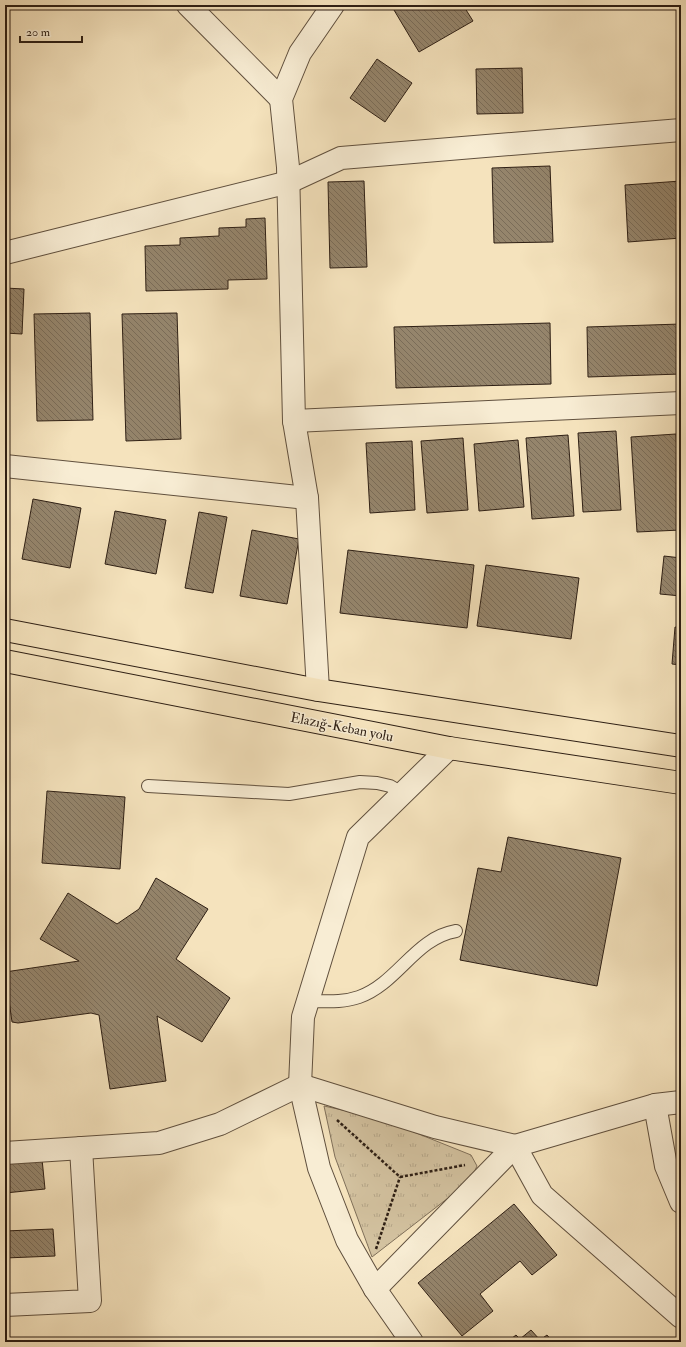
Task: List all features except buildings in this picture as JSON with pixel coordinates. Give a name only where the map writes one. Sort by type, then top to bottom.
[{"type":"highway","points":[[5,630],[318,690],[681,746]]},
{"type":"highway","name":"Elazığ-Keban yolu","points":[[5,661],[449,748],[681,783]]},
{"type":"street","points":[[188,5],[281,99]]},
{"type":"street","points":[[318,690],[307,498],[294,421],[289,182],[281,99],[300,53],[333,5]]},
{"type":"street","points":[[5,254],[289,182],[341,158],[681,130]]},
{"type":"street","points":[[294,421],[681,403]]},
{"type":"street","points":[[5,466],[307,498]]},
{"type":"street","points":[[412,1342],[371,1282],[347,1240],[319,1168],[300,1085],[302,1017],[358,837],[449,748]]},
{"type":"street","points":[[5,1153],[159,1143],[220,1124],[300,1085],[436,1127],[515,1146],[542,1195],[681,1317]]},
{"type":"street","points":[[371,1282],[515,1146],[655,1105],[681,1102]]},
{"type":"street","points":[[655,1105],[666,1166],[681,1202]]},
{"type":"street","points":[[5,1305],[90,1301],[81,1148]]},
{"type":"lane","points":[[148,786],[289,794],[360,782],[377,783],[390,786],[402,793]]},
{"type":"lane","points":[[307,1001],[342,1002],[360,996],[387,981],[427,942],[443,933],[456,931]]},
{"type":"path","points":[[333,1116],[400,1177]]},
{"type":"path","points":[[400,1177],[466,1165]]},
{"type":"path","points":[[371,1282],[400,1177]]},
{"type":"green space","points":[[324,1106],[379,1118],[471,1155],[477,1166],[470,1181],[372,1257],[335,1157]]}]
